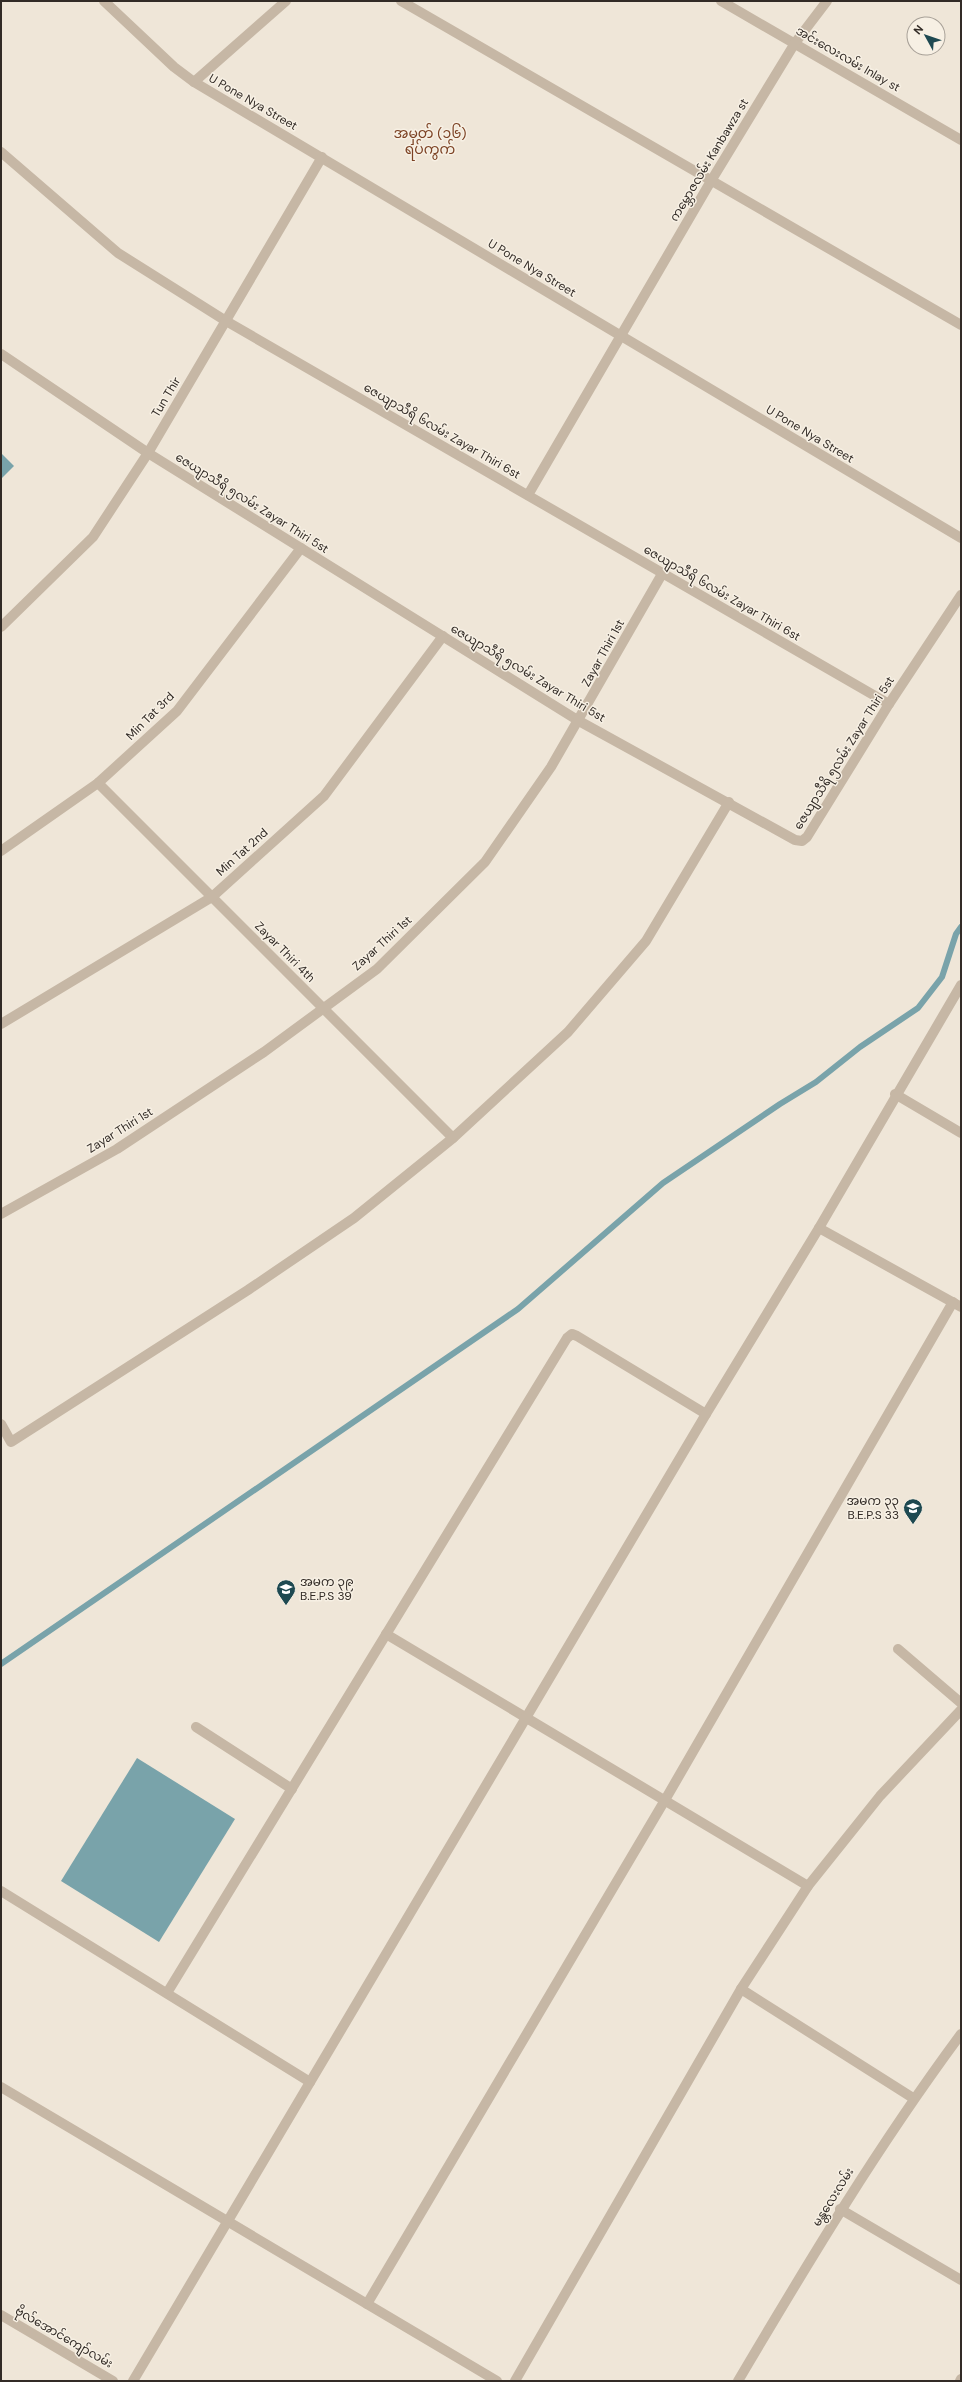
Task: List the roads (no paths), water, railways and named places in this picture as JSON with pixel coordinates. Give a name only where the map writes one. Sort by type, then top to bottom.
[{"type":"street","name":"U Pone Nya Street","points":[[104,1],[174,67],[194,82],[961,538]]},
{"type":"street","points":[[194,82],[286,1]]},
{"type":"street","points":[[401,1],[961,325]]},
{"type":"street","name":"အင်းလေးလမ်း Inlay st","points":[[721,1],[959,135]]},
{"type":"street","name":"ကမ္ဘောဇလမ်း Kanbawza st","points":[[528,495],[711,181],[794,43],[827,1]]},
{"type":"street","name":"ဇေယျာသီရိ ၆လမ်း Zayar Thiri 6st","points":[[1,152],[118,252],[226,321],[888,704]]},
{"type":"street","name":"Tun Thir","points":[[1,627],[92,536],[148,453],[322,157]]},
{"type":"street","name":"ဇေယျာသီရိ ၅လမ်း Zayar Thiri 5st","points":[[1,354],[148,453],[579,721],[729,802],[795,840],[802,842],[807,837],[888,704],[961,595]]},
{"type":"street","name":"Min Tat 3rd","points":[[1,851],[98,783],[177,711],[301,548]]},
{"type":"street","name":"Zayar Thiri 1st","points":[[1,1214],[117,1149],[264,1052],[377,969],[485,862],[551,767],[579,721],[662,574]]},
{"type":"street","name":"Min Tat 2nd","points":[[1,1024],[212,897],[324,796],[443,636]]},
{"type":"street","name":"Zayar Thiri 4th","points":[[98,783],[453,1138]]},
{"type":"street","points":[[1,1424],[11,1442],[248,1290],[354,1218],[453,1138],[568,1032],[646,941],[729,802]]},
{"type":"street","points":[[133,2381],[706,1414],[819,1228],[895,1094],[961,985]]},
{"type":"street","points":[[895,1094],[961,1133]]},
{"type":"street","points":[[367,2304],[957,1304],[819,1228]]},
{"type":"street","points":[[167,1993],[567,1338],[572,1334],[706,1414]]},
{"type":"street","points":[[386,1634],[808,1886]]},
{"type":"street","points":[[898,1649],[961,1703]]},
{"type":"street","points":[[515,2381],[741,1989],[808,1886],[880,1796],[961,1710]]},
{"type":"street","points":[[196,1727],[292,1789]]},
{"type":"street","points":[[1,1891],[310,2082]]},
{"type":"street","points":[[741,1989],[913,2098]]},
{"type":"street","name":"မန္တလေးလမ်း","points":[[738,2381],[840,2209],[913,2098],[961,2034]]},
{"type":"street","points":[[1,2087],[497,2381]]},
{"type":"street","points":[[840,2209],[961,2280]]},
{"type":"street","name":"ဗိုလ်အောင်ကျော်လမ်း","points":[[1,2315],[113,2381]]},
{"type":"water","points":[[1,453],[14,466],[1,479]]},
{"type":"water","points":[[137,1758],[235,1819],[159,1942],[61,1881]]},
{"type":"waterway","points":[[1,1664],[518,1309],[663,1183],[780,1104],[816,1082],[860,1047],[918,1008],[942,977],[956,934],[961,927]]},
{"type":"place","name":"အမက ၃၃ B.E.P.S 33","points":[[913,1525]]},
{"type":"place","name":"အမက ၃၉ B.E.P.S 39","points":[[286,1606]]},
{"type":"district","name":"အမှတ် (၁၆) ရပ်ကွက်","points":[[430,142]]}]
